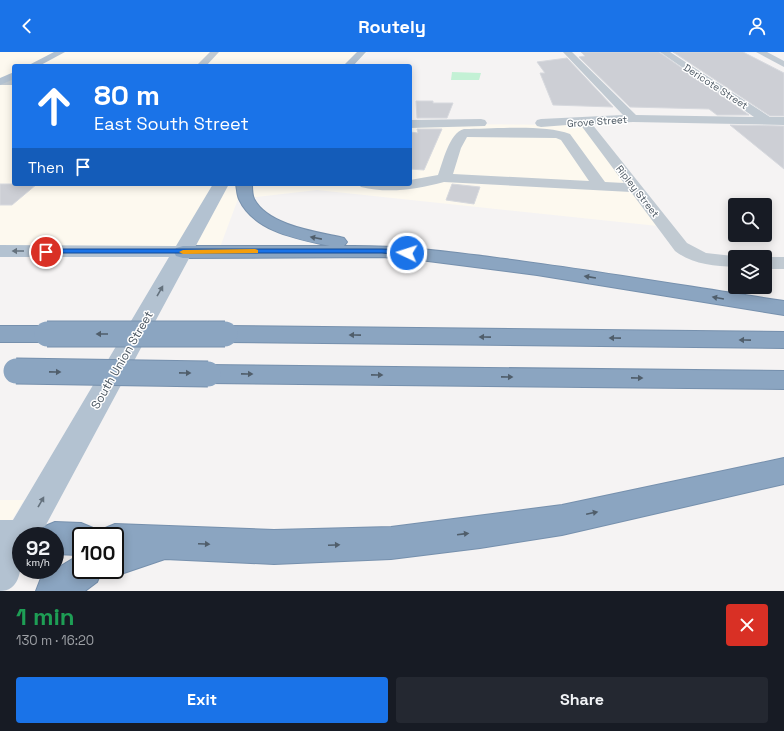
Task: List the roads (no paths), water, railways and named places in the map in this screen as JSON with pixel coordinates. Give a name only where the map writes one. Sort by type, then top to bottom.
[{"type":"highway","points":[[244,186],[244,196],[251,208],[263,218],[277,226],[300,235],[382,251]]},
{"type":"highway","points":[[183,252],[382,251],[464,258],[784,308]]},
{"type":"highway","points":[[0,334],[224,334],[784,340]]},
{"type":"highway","points":[[8,371],[784,380]]},
{"type":"highway","points":[[124,540],[274,547],[391,543],[562,520],[784,471]]},
{"type":"highway","points":[[124,556],[165,542]]},
{"type":"highway","points":[[54,591],[72,579]]},
{"type":"main road","points":[[36,64],[61,52]]},
{"type":"main road","points":[[350,64],[362,52]]},
{"type":"main road","points":[[0,82],[12,76]]},
{"type":"main road","name":"South Union Street","points":[[27,527],[183,252],[214,194],[220,186]]},
{"type":"main road","points":[[0,251],[183,252]]},
{"type":"main road","points":[[0,536],[12,537]]},
{"type":"main road","name":"South Union Street","points":[[0,576],[12,554]]},
{"type":"street","points":[[202,64],[215,52]]},
{"type":"street","points":[[567,52],[633,118]]},
{"type":"street","name":"Dericote Street","points":[[664,52],[768,121]]},
{"type":"street","points":[[760,52],[784,64]]},
{"type":"street","points":[[0,82],[12,82]]},
{"type":"street","name":"Grove Street","points":[[412,124],[563,123],[633,118],[784,121]]},
{"type":"street","name":"Ripley Street","points":[[583,122],[681,246],[696,256],[728,261]]},
{"type":"street","points":[[444,178],[458,138],[464,133],[545,133],[566,136],[600,186]]},
{"type":"street","points":[[412,184],[444,178],[636,188]]},
{"type":"street","points":[[377,186],[404,186]]},
{"type":"street","points":[[772,263],[784,264]]}]
